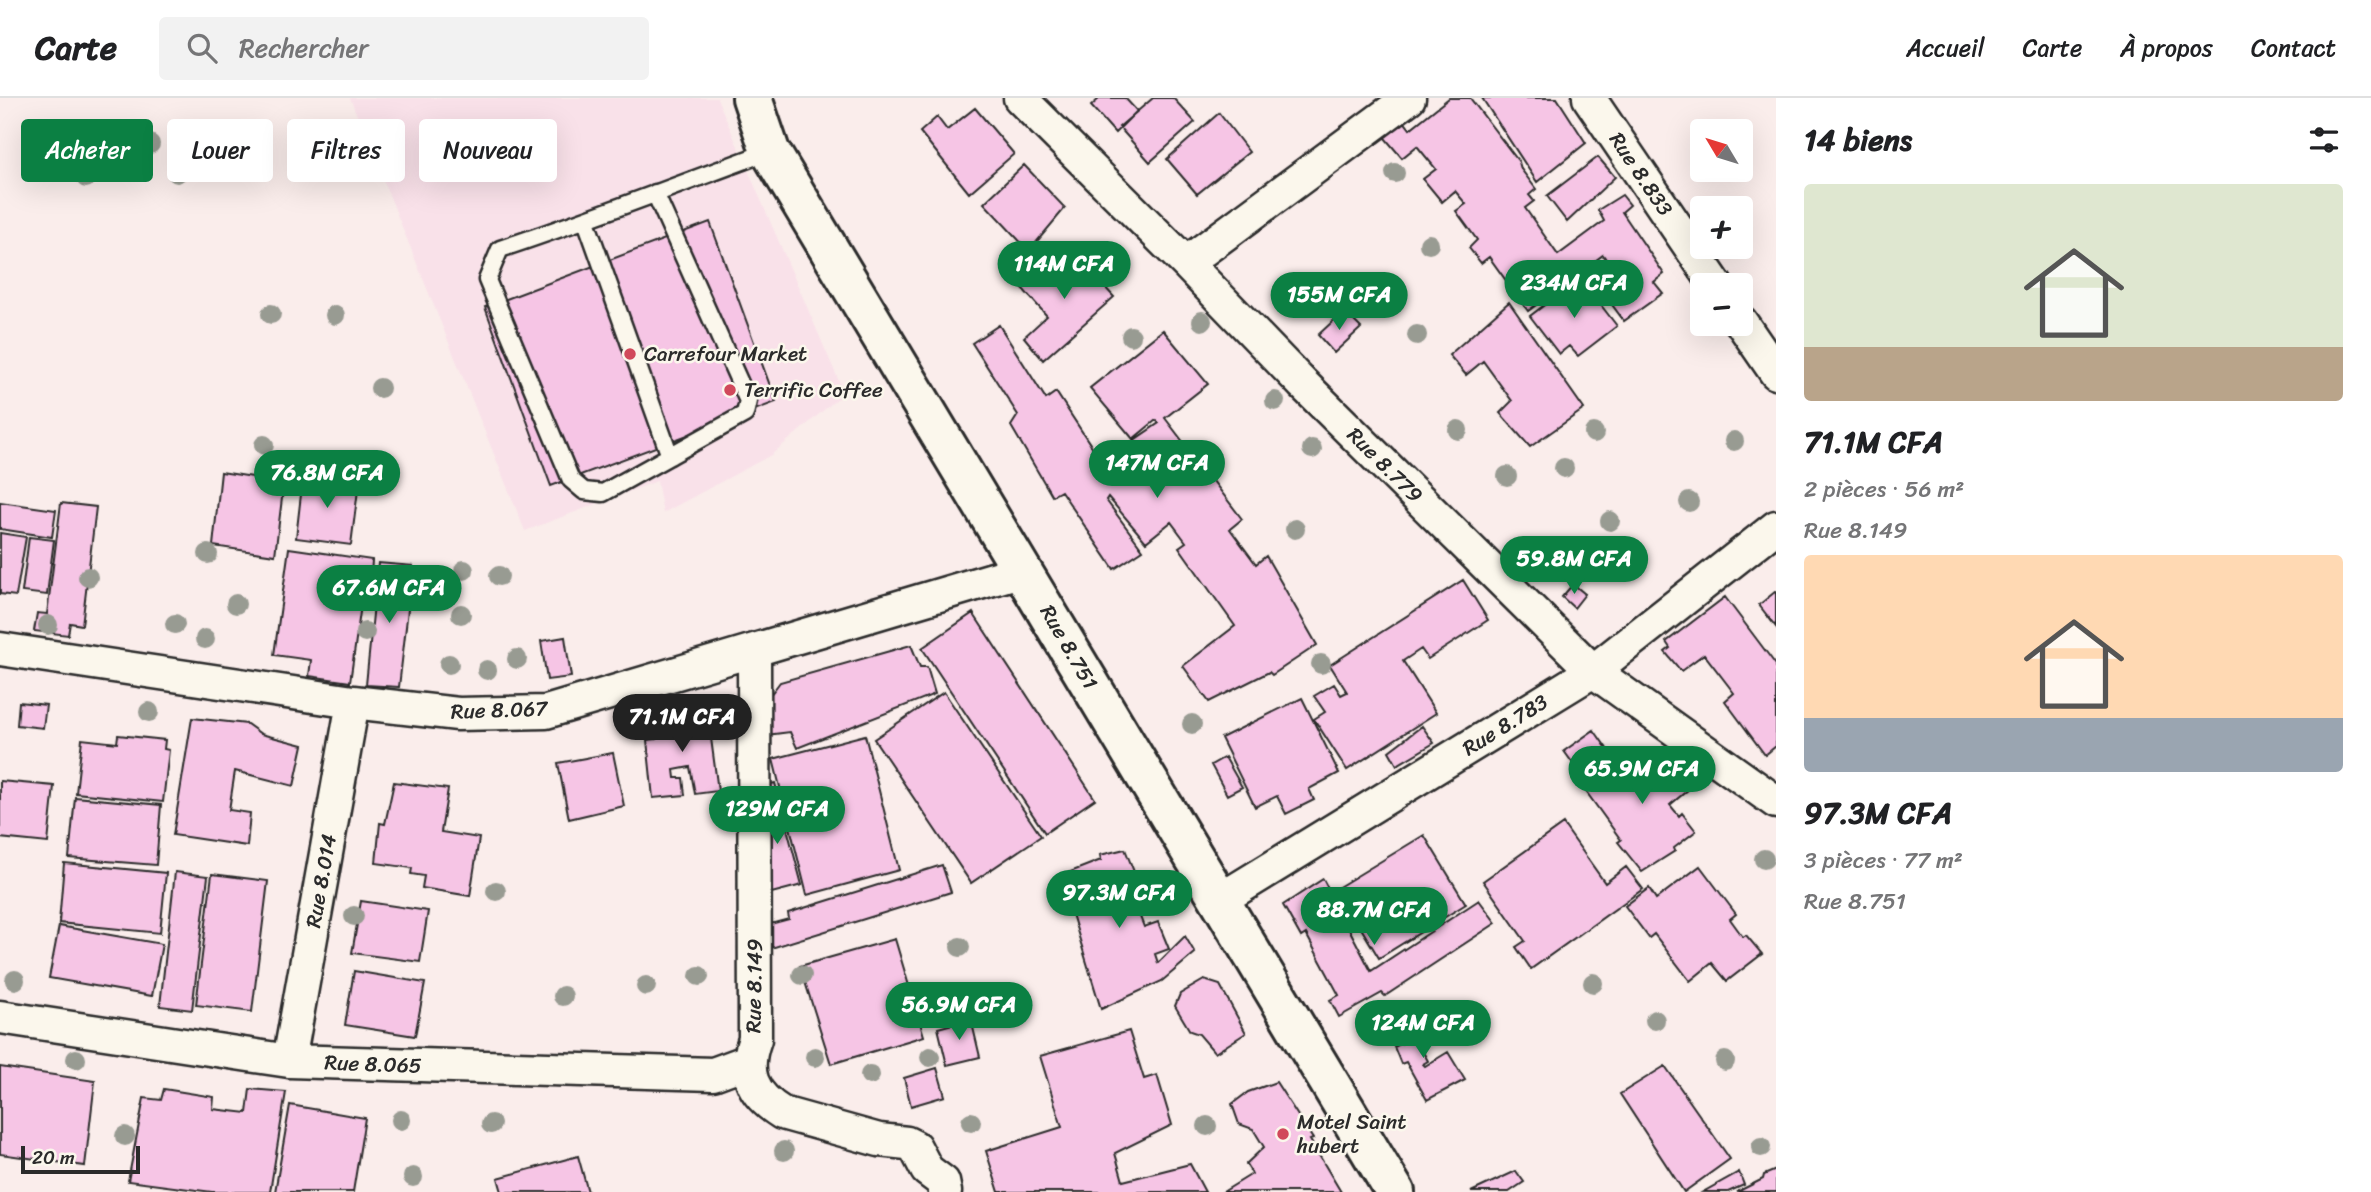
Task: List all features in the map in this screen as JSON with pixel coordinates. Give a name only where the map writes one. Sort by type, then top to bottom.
[{"type":"main road","name":"Rue 8.751","points":[[752,98],[770,151],[1023,570],[1217,901],[1395,1192]]},
{"type":"street","name":"Rue 8.779","points":[[1020,98],[1302,383],[1593,671],[1776,802]]},
{"type":"street","points":[[1186,263],[1409,98]]},
{"type":"street","name":"Rue 8.833","points":[[1589,98],[1708,273]]},
{"type":"street","points":[[1751,336],[1776,373]]},
{"type":"street","name":"Rue 8.783","points":[[1217,901],[1593,671],[1776,527]]},
{"type":"street","name":"Rue 8.067","points":[[0,649],[353,702],[458,714],[546,712],[1023,570]]},
{"type":"street","name":"Rue 8.149","points":[[754,651],[755,1039],[748,1060],[754,1086],[769,1105],[782,1113],[879,1140],[907,1143],[915,1147],[927,1170],[943,1182],[945,1192]]},
{"type":"street","name":"Rue 8.014","points":[[289,1061],[353,702]]},
{"type":"street","name":"Rue 8.065","points":[[0,1017],[289,1061],[713,1074],[748,1060]]},
{"type":"lane","points":[[655,193],[748,401],[745,414],[603,493],[584,491],[571,480],[486,280],[500,249],[586,221],[655,193],[770,151]]},
{"type":"lane","points":[[586,221],[670,456]]},
{"type":"shaded area","points":[[350,98],[717,98],[844,393],[771,455],[663,513],[657,481],[525,531],[384,182],[405,182],[405,119],[358,119]]},
{"type":"building","points":[[1100,98],[1125,98],[1137,111],[1115,133],[1091,106]]},
{"type":"building","points":[[1153,98],[1173,98],[1195,122],[1150,162],[1119,127]]},
{"type":"building","points":[[1449,98],[1470,98],[1519,162],[1536,189],[1529,195],[1534,201],[1525,208],[1558,255],[1604,221],[1598,210],[1622,195],[1630,205],[1622,212],[1664,274],[1654,282],[1663,293],[1624,321],[1588,272],[1606,259],[1603,255],[1528,311],[1489,257],[1481,263],[1469,248],[1477,240],[1456,211],[1466,204],[1455,191],[1442,202],[1423,179],[1436,169],[1417,146],[1402,158],[1379,131],[1400,116],[1410,129]]},
{"type":"building","points":[[1482,98],[1557,98],[1586,143],[1537,182]]},
{"type":"building","points":[[975,108],[1014,154],[969,193],[920,132],[937,117],[947,130]]},
{"type":"building","points":[[1219,113],[1249,152],[1197,194],[1167,159]]},
{"type":"building","points":[[1598,157],[1615,177],[1567,222],[1547,196]]},
{"type":"building","points":[[1024,165],[1065,208],[1029,251],[984,203]]},
{"type":"building","name":"Carrefour Market","points":[[710,222],[776,402],[551,486],[485,307]]},
{"type":"building","points":[[1067,246],[1114,297],[1043,360],[1024,337],[1047,316],[1022,288]]},
{"type":"building","points":[[1580,278],[1617,326],[1578,356],[1569,346],[1559,354],[1530,316]]},
{"type":"building","points":[[1509,302],[1584,409],[1530,447],[1500,413],[1512,401],[1483,361],[1466,375],[1449,355]]},
{"type":"building","points":[[1344,311],[1361,328],[1334,353],[1318,335]]},
{"type":"building","points":[[999,325],[1046,399],[1056,392],[1102,462],[1159,423],[1156,420],[1133,439],[1090,388],[1163,330],[1208,384],[1165,418],[1242,519],[1230,529],[1256,564],[1266,556],[1317,645],[1272,675],[1269,672],[1209,702],[1183,666],[1235,626],[1179,547],[1186,542],[1171,522],[1146,542],[1108,497],[1106,500],[1143,550],[1114,569],[1061,491],[1052,496],[1011,426],[1018,415],[972,343]]},
{"type":"building","points":[[221,472],[284,482],[275,555],[213,546]]},
{"type":"building","points":[[303,477],[359,482],[351,545],[296,538]]},
{"type":"building","points":[[0,502],[56,510],[52,537],[0,529]]},
{"type":"building","points":[[61,503],[96,507],[82,625],[70,623],[68,635],[34,631],[37,613],[47,614]]},
{"type":"building","points":[[0,533],[26,537],[16,596],[0,594]]},
{"type":"building","points":[[29,537],[54,540],[47,595],[22,592]]},
{"type":"building","points":[[289,548],[372,560],[369,606],[361,605],[350,682],[309,676],[311,660],[274,655]]},
{"type":"building","points":[[378,563],[413,566],[399,687],[366,685]]},
{"type":"building","points":[[1463,580],[1488,620],[1428,659],[1421,649],[1403,661],[1436,713],[1347,770],[1314,719],[1325,712],[1314,696],[1334,684],[1341,695],[1347,692],[1330,665]]},
{"type":"building","points":[[1573,584],[1585,594],[1574,608],[1562,597]]},
{"type":"building","points":[[1776,591],[1776,627],[1759,605]]},
{"type":"building","points":[[1725,597],[1776,665],[1776,746],[1765,755],[1725,701],[1734,693],[1704,654],[1681,671],[1665,652],[1670,648],[1666,642]]},
{"type":"building","points":[[973,613],[1095,799],[1045,833],[922,648]]},
{"type":"building","points":[[565,637],[571,677],[547,680],[541,641]]},
{"type":"building","points":[[911,645],[920,667],[927,667],[935,694],[797,748],[790,732],[766,735],[765,702],[780,682]]},
{"type":"building","points":[[944,692],[1041,836],[971,883],[874,739]]},
{"type":"building","points":[[1302,698],[1339,773],[1309,789],[1314,800],[1286,814],[1277,796],[1255,807],[1221,738]]},
{"type":"building","points":[[19,702],[46,705],[43,728],[17,725]]},
{"type":"building","points":[[707,708],[718,791],[695,794],[690,767],[674,770],[675,778],[683,778],[685,795],[653,798],[647,740],[656,739],[655,716]]},
{"type":"building","points":[[192,718],[247,724],[261,734],[303,745],[294,786],[235,771],[229,810],[250,813],[247,846],[173,835]]},
{"type":"building","points":[[1422,726],[1434,743],[1397,765],[1389,751]]},
{"type":"building","points":[[1594,730],[1608,750],[1579,772],[1564,751]]},
{"type":"building","points":[[118,735],[165,740],[164,749],[169,750],[163,802],[76,793],[82,739],[117,743]]},
{"type":"building","points":[[865,735],[899,870],[807,895],[773,759]]},
{"type":"building","points":[[613,753],[624,806],[569,819],[558,763]]},
{"type":"building","points":[[1623,753],[1666,762],[1695,784],[1670,805],[1679,816],[1682,813],[1696,831],[1674,848],[1675,851],[1642,872],[1618,842],[1621,840],[1582,786]]},
{"type":"building","points":[[1225,757],[1242,787],[1227,795],[1211,765]]},
{"type":"building","points":[[0,781],[54,786],[48,843],[0,838]]},
{"type":"building","points":[[394,782],[448,789],[441,832],[479,838],[470,896],[422,888],[424,876],[411,874],[412,868],[376,863],[380,823],[385,824]]},
{"type":"building","points":[[775,783],[802,885],[764,895],[761,787]]},
{"type":"building","points":[[75,797],[161,805],[156,865],[69,858]]},
{"type":"building","points":[[1563,824],[1605,883],[1626,867],[1643,889],[1531,969],[1516,947],[1525,941],[1483,881]]},
{"type":"building","points":[[1424,835],[1466,904],[1379,958],[1337,888]]},
{"type":"building","points":[[1125,849],[1149,910],[1139,914],[1144,927],[1158,922],[1169,949],[1155,954],[1158,963],[1185,936],[1195,953],[1162,981],[1101,1009],[1072,914],[1077,911],[1065,874],[1101,860],[1100,855]]},
{"type":"building","points":[[64,863],[166,873],[160,933],[59,923]]},
{"type":"building","points":[[942,865],[951,892],[765,950],[763,926],[789,919],[788,913]]},
{"type":"building","points":[[1700,866],[1736,914],[1730,919],[1743,937],[1746,935],[1762,954],[1727,981],[1712,963],[1690,981],[1654,934],[1649,938],[1625,906],[1649,888],[1656,899]]},
{"type":"building","points":[[175,872],[208,876],[192,1010],[160,1006]]},
{"type":"building","points":[[212,874],[268,881],[252,1012],[196,1005]]},
{"type":"building","points":[[1323,879],[1371,971],[1479,900],[1496,923],[1385,996],[1382,993],[1339,1017],[1330,1000],[1339,995],[1306,934],[1301,937],[1283,905]]},
{"type":"building","points":[[361,901],[428,911],[420,962],[352,953]]},
{"type":"building","points":[[59,926],[162,944],[152,996],[49,978]]},
{"type":"building","points":[[895,939],[924,1036],[831,1064],[800,966]]},
{"type":"building","points":[[354,971],[425,983],[415,1036],[345,1025]]},
{"type":"building","points":[[1204,980],[1220,985],[1246,1033],[1215,1053],[1199,1034],[1190,1031],[1175,1006],[1180,994]]},
{"type":"building","points":[[1397,1005],[1428,1061],[1423,1064],[1425,1066],[1448,1052],[1465,1080],[1427,1100],[1406,1062],[1401,1064],[1394,1047],[1402,1043],[1384,1014]]},
{"type":"building","points":[[971,1019],[980,1057],[947,1065],[938,1028]]},
{"type":"building","points":[[1129,1031],[1144,1079],[1157,1075],[1172,1125],[1115,1153],[1123,1181],[1190,1164],[1205,1192],[999,1192],[986,1151],[1062,1127],[1040,1056]]},
{"type":"building","points":[[1665,1066],[1730,1159],[1684,1192],[1620,1094]]},
{"type":"building","points":[[0,1067],[95,1081],[85,1166],[0,1154]]},
{"type":"building","points":[[937,1068],[945,1096],[911,1106],[904,1078]]},
{"type":"building","name":"Motel Saint hubert","points":[[1276,1082],[1313,1139],[1310,1140],[1341,1192],[1223,1192],[1252,1174],[1246,1164],[1264,1147],[1253,1129],[1239,1124],[1232,1104],[1248,1092]]},
{"type":"building","points":[[164,1089],[214,1097],[213,1109],[247,1113],[250,1089],[286,1092],[270,1192],[212,1192],[128,1181],[144,1098],[161,1100]]},
{"type":"building","points":[[290,1105],[365,1118],[353,1192],[275,1192]]},
{"type":"building","points":[[578,1156],[588,1192],[502,1192],[498,1178]]},
{"type":"building","points":[[1776,1170],[1776,1192],[1737,1192],[1763,1179],[1764,1175]]},
{"type":"building","points":[[1516,1171],[1524,1182],[1509,1192],[1471,1192]]},
{"type":"building","points":[[1739,1172],[1744,1185],[1728,1192],[1703,1192]]},
{"type":"place","name":"Carrefour Market","points":[[630,354]]},
{"type":"place","name":"Terrific Coffee","points":[[730,390]]},
{"type":"place","name":"Motel Saint hubert","points":[[1283,1134]]}]
